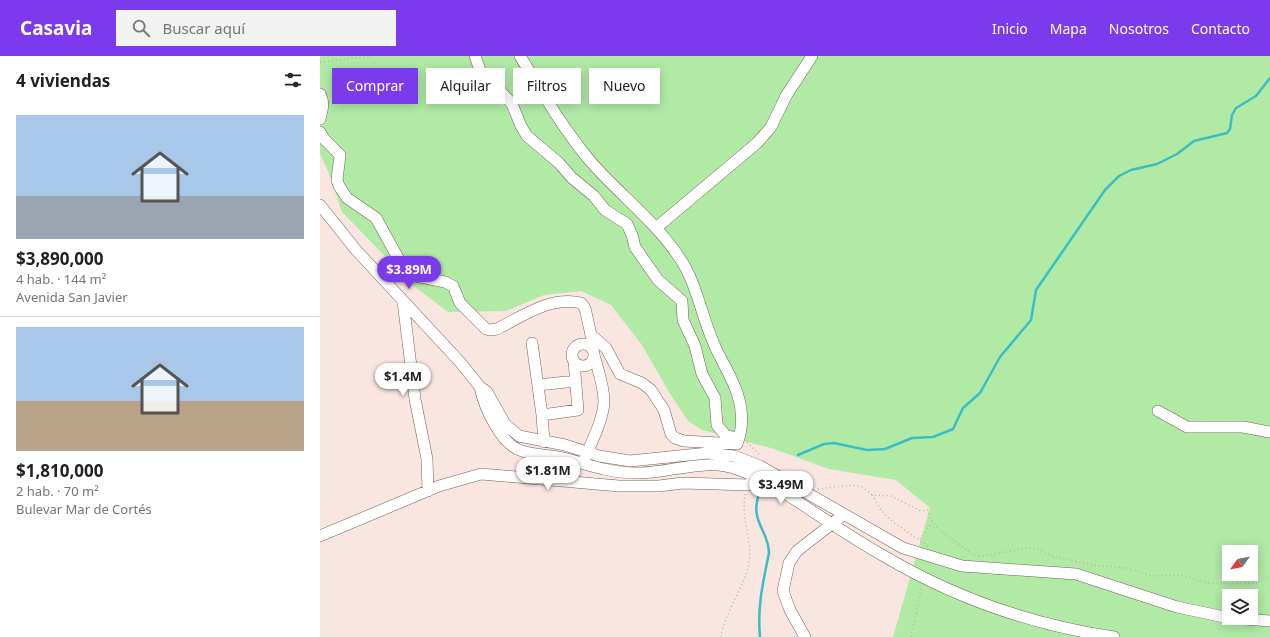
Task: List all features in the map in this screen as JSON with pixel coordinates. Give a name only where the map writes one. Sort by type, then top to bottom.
[{"type":"street","points":[[475,56],[481,73],[496,86],[512,104],[527,136],[559,163],[572,178],[594,196],[605,210],[627,224],[635,247],[658,280],[682,301],[683,320],[695,346],[702,374],[715,398],[717,425],[726,436],[738,441]]},
{"type":"street","points":[[520,56],[562,125],[590,161],[656,228],[679,257],[692,280],[713,343],[738,395],[742,426],[732,468]]},
{"type":"street","points":[[656,228],[737,162],[757,143],[771,127],[786,96],[812,56]]},
{"type":"street","points":[[320,94],[323,99],[323,107],[320,119]]},
{"type":"street","points":[[320,132],[324,139],[340,156],[337,180],[347,198],[376,218],[398,258],[408,270],[416,276],[445,282],[453,286],[460,303],[486,329],[497,329],[535,308],[568,302],[581,303],[585,308],[591,335],[606,348],[620,374],[642,383],[651,390],[664,410],[671,434],[674,438],[684,441],[738,441]]},
{"type":"street","points":[[320,205],[356,250],[460,362],[480,387],[491,396],[511,437],[522,451],[556,456],[582,464],[620,472],[640,473],[699,465],[732,468],[751,480],[833,524],[882,555],[924,578],[1005,612],[1063,628],[1114,637]]},
{"type":"street","points":[[403,301],[414,393],[427,459],[428,491]]},
{"type":"street","points":[[532,343],[542,415],[544,442]]},
{"type":"street","points":[[542,415],[578,410],[573,351],[580,344],[590,346],[601,381],[604,402],[602,412],[582,464]]},
{"type":"street","points":[[585,366],[592,362],[594,355]]},
{"type":"street","points":[[574,361],[579,365],[585,366],[601,381]]},
{"type":"street","points":[[538,386],[576,382]]},
{"type":"street","points":[[1158,412],[1187,426],[1249,427],[1270,432]]},
{"type":"street","points":[[511,437],[544,442],[614,459],[630,461],[708,453],[734,456],[760,466],[843,515],[903,548],[932,558],[962,566],[1076,574],[1177,607],[1222,617]]},
{"type":"street","points":[[751,480],[760,466]]},
{"type":"street","points":[[320,536],[459,479],[481,474],[619,486],[659,486],[751,480]]},
{"type":"street","points":[[805,637],[790,610],[783,591],[789,563],[797,551],[843,515]]},
{"type":"street","points":[[1258,620],[1270,621]]},
{"type":"path","points":[[320,62],[371,56]]},
{"type":"path","points":[[721,637],[730,612],[744,582],[749,562],[743,502],[751,480]]},
{"type":"path","points":[[814,488],[852,485],[862,487],[872,495],[884,514],[920,539],[931,549],[932,558]]},
{"type":"path","points":[[872,495],[892,496],[921,510],[928,510],[932,523],[944,535],[973,555],[982,556],[1036,548],[1052,556],[1092,565],[1127,568],[1152,576],[1180,575],[1207,583],[1256,583],[1270,577]]},
{"type":"path","points":[[920,539],[932,523]]},
{"type":"path","points":[[911,637],[924,578]]},
{"type":"green space","points":[[320,56],[1270,56],[1270,637],[893,637],[930,508],[896,480],[829,469],[771,448],[702,430],[688,421],[669,392],[642,345],[611,305],[581,291],[544,295],[506,311],[448,312],[415,287],[342,212],[328,171],[320,154]]},
{"type":"waterway","points":[[798,455],[824,444],[834,443],[867,450],[885,449],[912,438],[933,437],[953,429],[963,408],[980,393],[1000,357],[1031,320],[1036,290],[1105,190],[1119,176],[1131,170],[1157,164],[1177,154],[1194,141],[1227,133],[1230,129],[1232,115],[1236,108],[1256,96],[1270,78]]},
{"type":"waterway","points":[[760,492],[756,511],[766,538],[769,553],[760,605],[760,637]]}]
